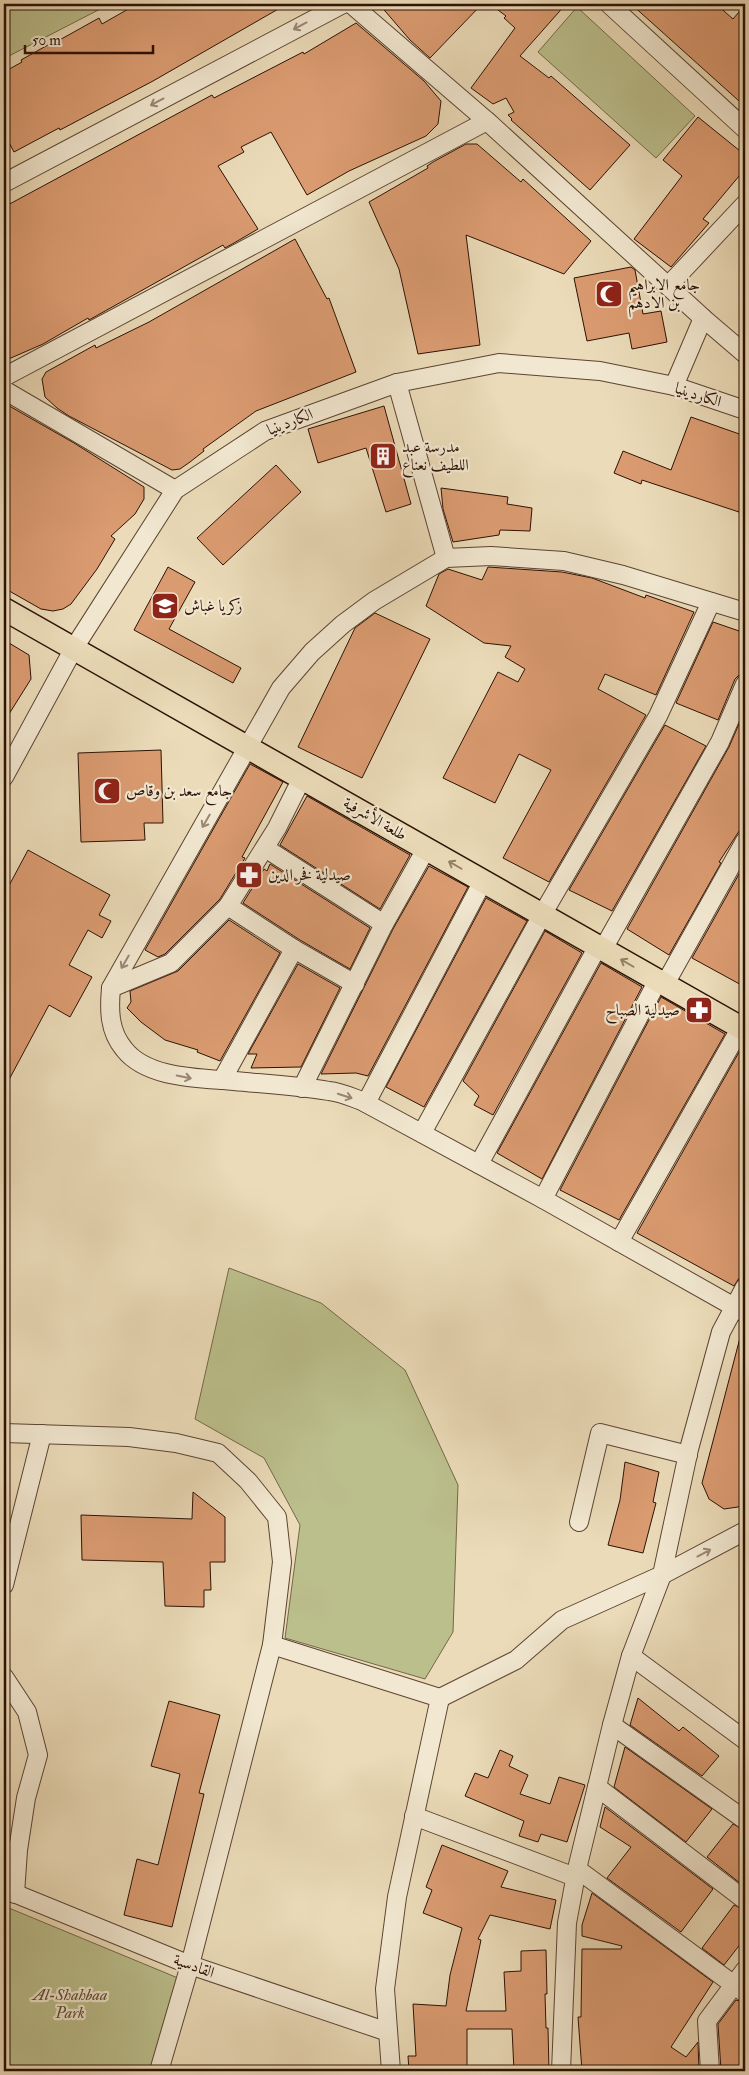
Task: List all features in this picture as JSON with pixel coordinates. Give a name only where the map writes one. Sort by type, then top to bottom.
[{"type":"main road","name":"طلعة الأشرفية","points":[[4,609],[600,948],[744,1026]]},
{"type":"street","points":[[4,183],[343,4]]},
{"type":"street","points":[[351,4],[487,121],[745,354]]},
{"type":"street","points":[[609,4],[745,129]]},
{"type":"street","points":[[4,376],[487,121]]},
{"type":"street","points":[[668,286],[745,204]]},
{"type":"street","points":[[674,386],[703,318]]},
{"type":"street","name":"الكاردينيا","points":[[4,777],[74,648],[175,490],[265,431],[397,383],[499,363],[600,371],[674,386],[745,410]]},
{"type":"street","points":[[397,383],[446,558]]},
{"type":"street","points":[[4,390],[175,490]]},
{"type":"street","points":[[740,1310],[543,1199],[366,1103],[331,1091],[222,1080],[197,1080],[168,1073],[143,1064],[125,1050],[114,1033],[109,1010],[110,988],[281,688],[312,652],[343,624],[374,601],[446,558],[491,556],[564,561],[623,575],[745,612]]},
{"type":"street","points":[[422,1133],[542,914],[658,716],[711,602]]},
{"type":"street","points":[[478,1164],[600,948],[720,742],[745,684]]},
{"type":"street","points":[[110,988],[171,963],[228,906],[265,848],[302,778]]},
{"type":"street","points":[[543,1199],[662,982],[739,864],[745,841]]},
{"type":"street","points":[[265,848],[384,924]]},
{"type":"street","points":[[302,1088],[384,924],[426,849]]},
{"type":"street","points":[[366,1103],[483,880]]},
{"type":"street","points":[[228,906],[294,949],[355,984]]},
{"type":"street","points":[[222,1080],[294,949]]},
{"type":"street","points":[[619,1242],[744,1026]]},
{"type":"street","points":[[560,2071],[567,1923],[576,1873],[612,1725],[632,1656],[662,1575],[688,1455],[721,1332],[740,1310],[745,1287]]},
{"type":"street","points":[[4,1433],[128,1436],[176,1443],[218,1453],[248,1481],[277,1517],[282,1562],[272,1645],[190,1965],[159,2071]]},
{"type":"street","points":[[580,1522],[600,1433],[688,1455]]},
{"type":"street","points":[[4,1585],[42,1434]]},
{"type":"street","points":[[272,1645],[440,1698],[516,1660],[562,1620],[662,1575],[745,1531]]},
{"type":"street","points":[[632,1656],[745,1740]]},
{"type":"street","points":[[4,1677],[28,1712],[38,1755],[26,1798],[9,1891]]},
{"type":"street","points":[[391,2071],[386,1980],[397,1897],[440,1698]]},
{"type":"street","points":[[612,1725],[745,1820]]},
{"type":"street","points":[[597,1788],[745,1900]]},
{"type":"street","points":[[414,1816],[576,1873],[740,1988]]},
{"type":"street","name":"القادسية","points":[[9,1891],[190,1965],[388,2032]]},
{"type":"street","points":[[710,2071],[707,2021],[740,1988],[745,1970]]},
{"type":"green space","points":[[4,4],[110,4],[5,58]]},
{"type":"green space","points":[[577,7],[695,116],[656,158],[538,52]]},
{"type":"green space","points":[[229,1268],[321,1303],[405,1370],[458,1485],[453,1632],[425,1679],[285,1638],[300,1525],[264,1458],[195,1419]]},
{"type":"green space","name":"Al-Shahbaa Park","points":[[4,1906],[178,1978],[150,2071],[4,2071]]},
{"type":"building","points":[[137,4],[287,4],[153,81],[14,152],[4,133],[4,72],[22,62],[21,60],[99,18],[102,24]]},
{"type":"building","points":[[379,4],[482,4],[430,58],[410,40]]},
{"type":"building","points":[[490,4],[566,4],[520,56],[549,78],[551,76],[630,145],[590,190],[511,120],[508,115],[514,112],[506,98],[493,104],[471,88],[515,28],[504,18],[506,16]]},
{"type":"building","points":[[631,4],[716,4],[733,19],[745,5],[745,94],[739,101]]},
{"type":"building","points":[[356,23],[424,81],[441,101],[438,124],[426,136],[349,171],[307,195],[271,132],[241,147],[244,152],[218,166],[258,229],[225,248],[223,245],[43,344],[4,361],[4,207],[212,95],[214,98],[303,52],[304,54]]},
{"type":"building","points":[[698,117],[745,155],[745,169],[703,219],[709,223],[671,267],[634,239],[682,176],[663,160]]},
{"type":"building","points":[[466,144],[477,144],[521,182],[523,179],[591,241],[564,274],[466,235],[480,345],[418,354],[399,269],[369,202]]},
{"type":"building","points":[[295,239],[327,299],[329,298],[356,372],[256,411],[203,449],[204,451],[190,462],[180,469],[172,470],[69,416],[45,397],[42,379],[46,372],[95,345],[96,348],[149,322]]},
{"type":"building","name":"جامع الابراهيم بن الادهم","points":[[631,267],[635,270],[643,314],[661,311],[667,342],[632,349],[629,333],[587,341],[574,278]]},
{"type":"building","points":[[4,403],[74,443],[144,487],[144,499],[135,514],[111,536],[115,539],[97,569],[71,604],[63,609],[53,611],[41,609],[4,588]]},
{"type":"building","name":"مدرسة عبد اللطيف نعناع","points":[[384,406],[411,504],[386,512],[366,448],[318,463],[308,429]]},
{"type":"building","points":[[691,417],[745,436],[745,514],[642,480],[641,484],[614,473],[623,451],[671,470]]},
{"type":"building","points":[[276,465],[301,492],[223,565],[197,538]]},
{"type":"building","points":[[441,488],[508,497],[507,504],[532,508],[530,531],[500,530],[499,535],[453,542],[443,509]]},
{"type":"building","name":"زكريا غباش","points":[[168,567],[195,582],[169,629],[241,668],[233,683],[134,630]]},
{"type":"building","points":[[488,567],[562,572],[592,578],[645,598],[646,595],[694,612],[656,695],[605,674],[598,689],[646,715],[549,882],[503,858],[551,770],[519,754],[495,803],[443,778],[498,672],[518,682],[525,669],[505,657],[511,646],[484,643],[426,606],[439,574],[448,569],[482,580]]},
{"type":"building","points":[[375,613],[430,639],[362,778],[298,747],[355,628]]},
{"type":"building","points":[[713,622],[745,633],[745,674],[739,675],[735,679],[718,720],[676,703]]},
{"type":"building","points":[[4,640],[29,655],[31,679],[4,722]]},
{"type":"building","points":[[745,710],[745,822],[719,862],[721,863],[669,955],[627,929],[729,747]]},
{"type":"building","points":[[665,725],[706,746],[612,911],[569,890]]},
{"type":"building","points":[[161,750],[163,823],[144,823],[145,840],[81,842],[78,753]]},
{"type":"building","points":[[250,764],[283,782],[242,857],[245,858],[220,899],[165,954],[158,957],[145,950]]},
{"type":"building","points":[[307,796],[410,855],[380,909],[280,845]]},
{"type":"building","points":[[28,850],[110,895],[99,915],[111,921],[102,938],[88,930],[69,965],[92,977],[70,1017],[49,1005],[4,1089],[4,895]]},
{"type":"building","points":[[270,864],[370,928],[350,969],[300,940],[243,903],[264,869],[267,871]]},
{"type":"building","points":[[429,866],[468,887],[368,1076],[356,1073],[321,1074],[393,929]]},
{"type":"building","points":[[739,874],[745,877],[745,987],[692,958]]},
{"type":"building","points":[[486,898],[527,921],[424,1107],[386,1087]]},
{"type":"building","points":[[229,920],[280,953],[220,1061],[197,1052],[198,1050],[165,1040],[141,1022],[127,1008],[131,1002],[130,991],[178,971]]},
{"type":"building","points":[[545,931],[582,953],[493,1115],[474,1105],[479,1096],[463,1081]]},
{"type":"building","points":[[601,963],[642,987],[542,1179],[497,1153]]},
{"type":"building","points":[[298,964],[340,988],[301,1067],[251,1068],[257,1054],[248,1054]]},
{"type":"building","points":[[661,997],[725,1034],[619,1220],[560,1190]]},
{"type":"building","points":[[743,1045],[745,1046],[745,1276],[739,1278],[734,1286],[637,1233]]},
{"type":"building","points":[[741,1334],[745,1334],[745,1503],[738,1507],[724,1509],[709,1499],[702,1483]]},
{"type":"building","points":[[625,1462],[659,1472],[653,1502],[656,1503],[643,1553],[608,1545],[620,1500]]},
{"type":"building","points":[[193,1492],[225,1517],[225,1562],[210,1562],[211,1590],[204,1590],[204,1607],[165,1606],[163,1562],[82,1560],[81,1515],[192,1519]]},
{"type":"building","points":[[638,1698],[679,1731],[683,1727],[719,1756],[702,1776],[630,1725]]},
{"type":"building","points":[[169,1701],[220,1715],[199,1793],[204,1794],[172,1927],[124,1915],[137,1859],[158,1865],[180,1774],[151,1766]]},
{"type":"building","points":[[625,1747],[712,1809],[686,1842],[614,1787]]},
{"type":"building","points":[[500,1750],[513,1756],[509,1766],[528,1775],[520,1794],[550,1804],[559,1777],[585,1785],[567,1842],[541,1834],[538,1842],[519,1836],[524,1821],[465,1796],[475,1773],[488,1778]]},
{"type":"building","points":[[605,1807],[713,1889],[681,1932],[607,1878],[631,1847],[600,1827]]},
{"type":"building","points":[[733,1824],[745,1830],[745,1887],[707,1857]]},
{"type":"building","points":[[442,1845],[508,1871],[501,1887],[556,1900],[550,1929],[490,1915],[478,1939],[481,1940],[466,2011],[506,2011],[504,1972],[521,1971],[521,1951],[546,1950],[547,1994],[545,1994],[549,2071],[514,2071],[512,2029],[467,2029],[467,2071],[409,2071],[408,2056],[416,2056],[413,2004],[446,2006],[450,1975],[462,1928],[423,1913],[432,1890],[426,1887]]},
{"type":"building","points":[[592,1893],[713,1982],[671,2047],[686,2057],[698,2042],[699,2071],[582,2071],[578,2017],[581,2017],[582,1949],[621,1949],[622,1946],[582,1936],[582,1925]]},
{"type":"building","points":[[734,1905],[745,1910],[745,1938],[724,1965],[702,1948]]},
{"type":"building","points":[[736,2000],[745,2003],[745,2071],[723,2071],[723,2069],[721,2070],[718,2024]]},
{"type":"place","name":"جامع الابراهيم بن الادهم","points":[[609,294]]},
{"type":"place","name":"مدرسة عبد اللطيف نعناع","points":[[383,456]]},
{"type":"place","name":"زكريا غباش","points":[[165,606]]},
{"type":"place","name":"جامع سعد بن وقاص","points":[[107,791]]},
{"type":"place","name":"صيدلية فخر الدين","points":[[249,875]]},
{"type":"place","name":"صيدلية الصباح","points":[[699,1010]]}]
